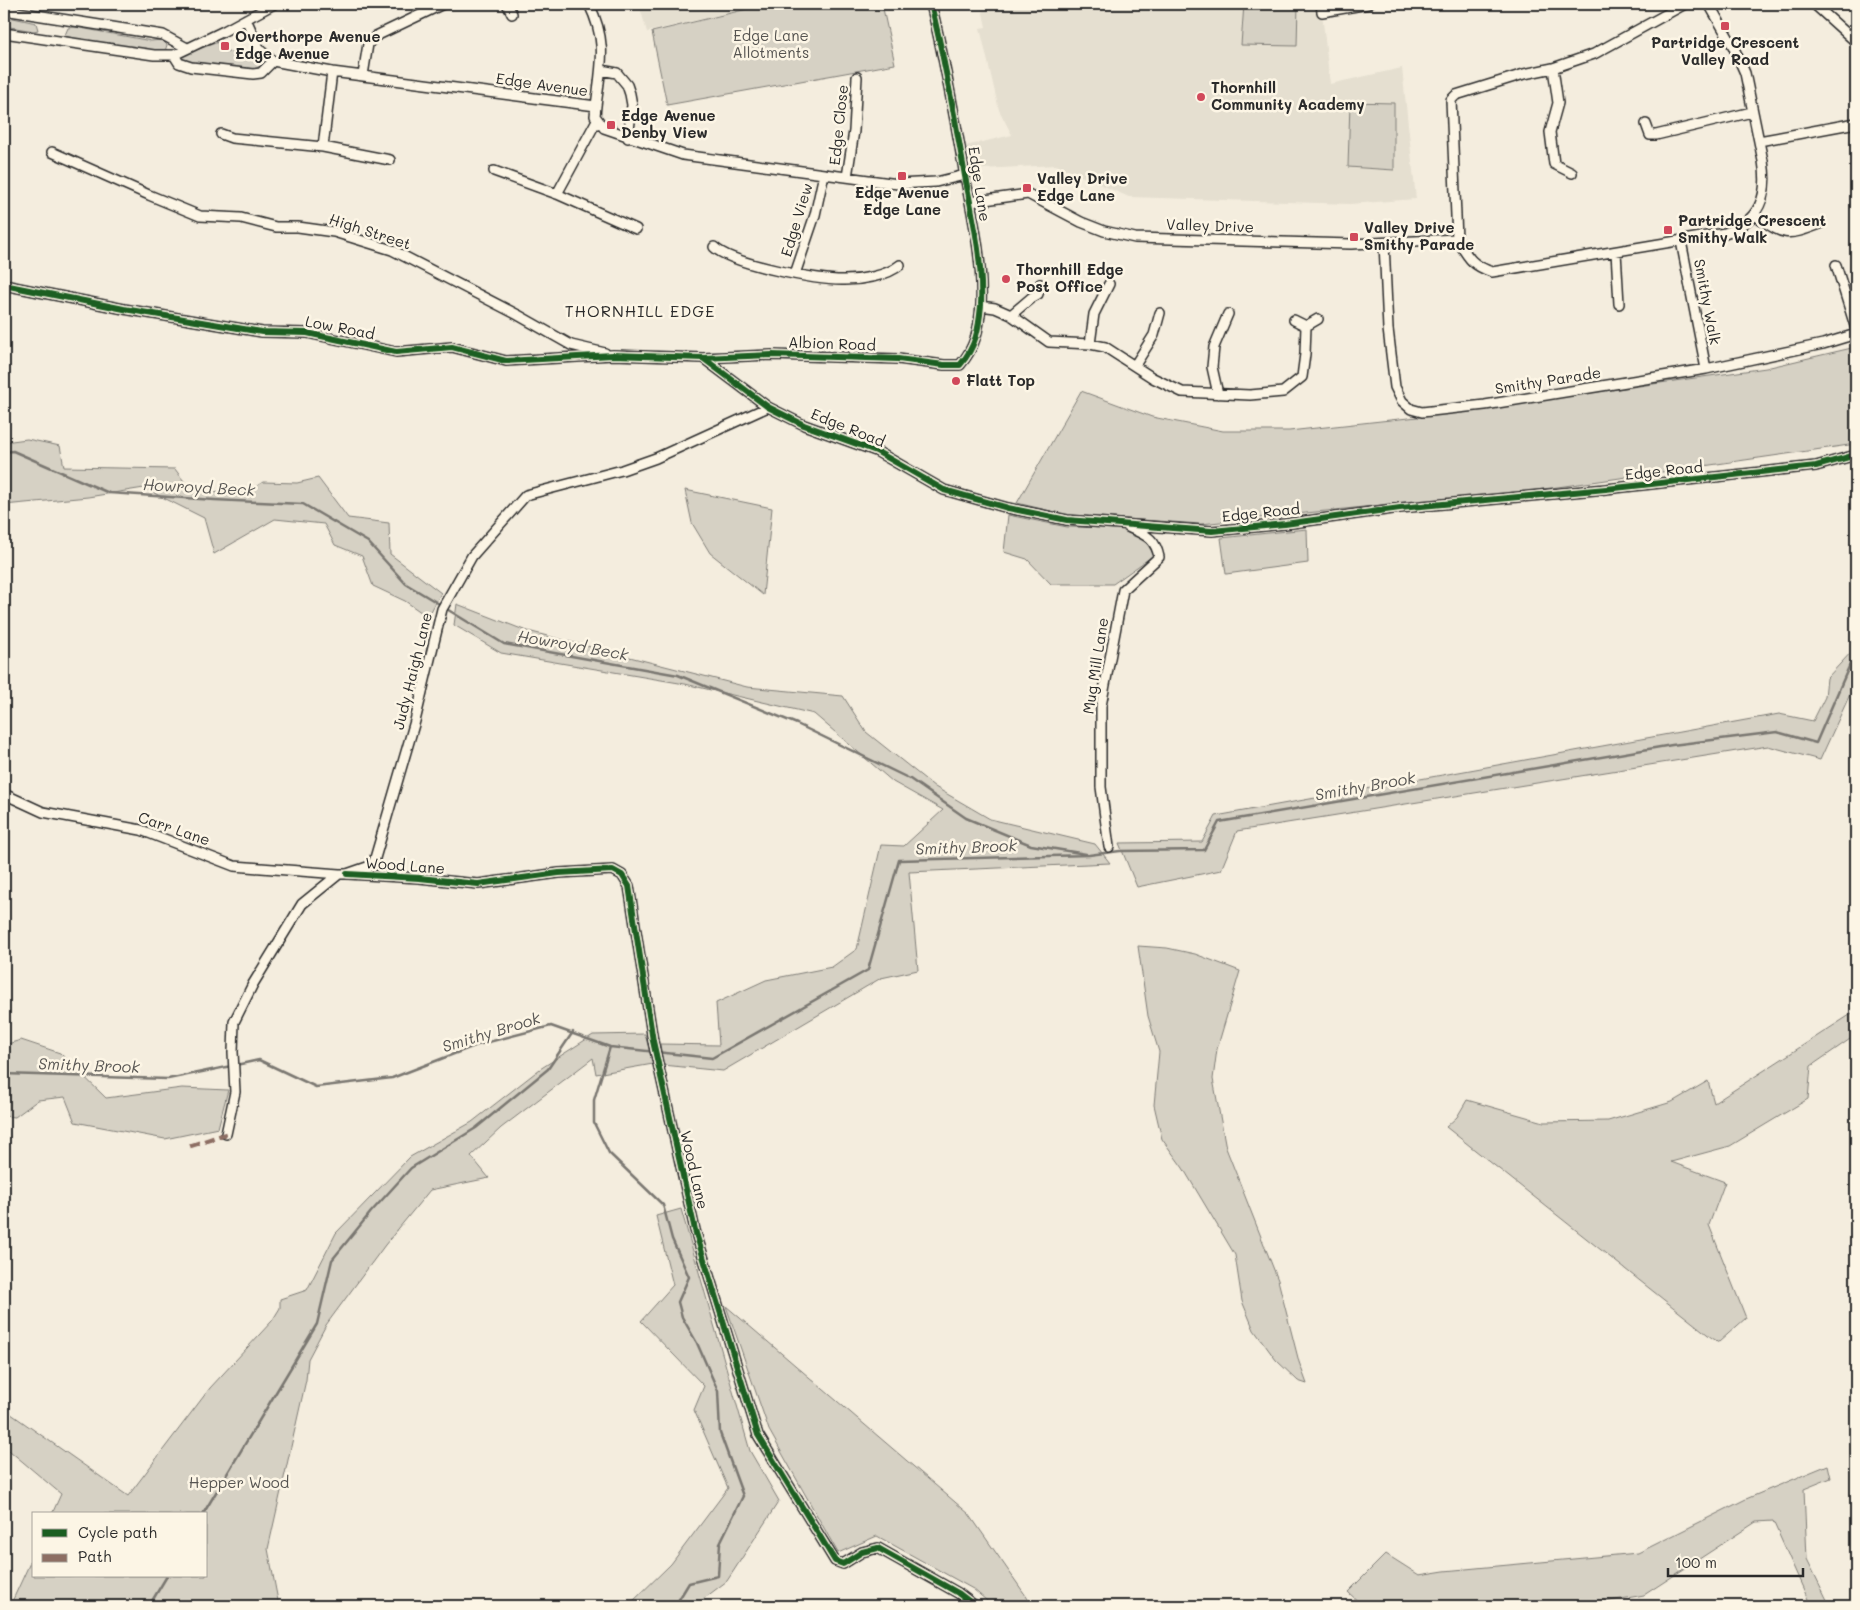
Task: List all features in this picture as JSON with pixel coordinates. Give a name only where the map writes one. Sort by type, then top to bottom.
[{"type":"street","points":[[4,32],[154,55],[174,55],[274,4]]},
{"type":"street","points":[[363,75],[368,44],[376,36],[443,4]]},
{"type":"street","points":[[507,4],[512,14]]},
{"type":"street","points":[[589,4],[596,19],[603,50],[596,106]]},
{"type":"street","name":"Edge Lane","points":[[931,4],[954,110],[971,202],[980,277],[980,306],[974,343],[970,354],[960,365]]},
{"type":"street","points":[[1321,8],[1368,4]]},
{"type":"street","points":[[1685,4],[1594,54],[1553,68],[1524,74],[1464,92],[1450,100],[1457,239],[1469,259],[1479,267],[1492,272],[1726,233],[1748,222],[1755,214],[1761,200],[1765,174],[1745,72],[1733,46],[1709,4]]},
{"type":"street","points":[[1814,4],[1853,39],[1856,28]]},
{"type":"street","points":[[4,10],[163,35],[187,48]]},
{"type":"street","points":[[174,55],[179,63],[191,67],[253,74],[261,72],[273,61],[260,50],[246,19]]},
{"type":"street","name":"Edge Avenue","points":[[273,61],[332,72],[596,106],[597,120],[604,128],[628,138],[683,155],[898,184],[936,182],[965,175]]},
{"type":"street","points":[[1553,68],[1558,103],[1550,132],[1554,164],[1572,173]]},
{"type":"street","points":[[601,70],[617,73],[627,85],[632,105],[628,138]]},
{"type":"street","points":[[323,147],[332,72]]},
{"type":"street","name":"Edge Close","points":[[847,177],[858,92],[857,77]]},
{"type":"street","points":[[1646,124],[1650,135],[1660,135],[1752,112]]},
{"type":"street","points":[[557,194],[597,120]]},
{"type":"street","points":[[1759,141],[1856,123]]},
{"type":"street","points":[[221,134],[232,138],[323,147],[390,160]]},
{"type":"street","name":"High Street","points":[[52,152],[200,216],[242,218],[276,227],[298,227],[334,232],[392,250],[518,315],[571,345],[612,355]]},
{"type":"street","points":[[494,171],[557,194],[636,229]]},
{"type":"street","name":"Edge View","points":[[795,274],[815,215],[824,174]]},
{"type":"street","name":"Valley Drive","points":[[971,202],[1028,194],[1081,222],[1104,231],[1135,238],[1351,244],[1384,244],[1457,239]]},
{"type":"street","points":[[1755,214],[1784,233],[1799,232],[1820,224]]},
{"type":"street","name":"Smithy Walk","points":[[1681,241],[1706,369]]},
{"type":"street","name":"Smithy Parade","points":[[1384,244],[1388,329],[1395,387],[1402,401],[1411,409],[1422,412],[1485,405],[1706,369],[1823,344],[1856,334]]},
{"type":"street","name":"Edge View","points":[[714,247],[721,254],[795,274],[845,280],[883,274],[894,270],[900,265]]},
{"type":"street","points":[[1616,252],[1619,304]]},
{"type":"street","points":[[1836,265],[1856,329]]},
{"type":"street","points":[[1011,315],[1038,294],[1040,284]]},
{"type":"street","points":[[1090,344],[1094,314],[1109,284]]},
{"type":"street","name":"Low Road","points":[[4,285],[124,309],[262,332],[307,333],[396,352],[452,347],[506,361],[612,355]]},
{"type":"street","points":[[980,306],[996,308],[1011,315],[1049,342],[1090,344],[1105,347],[1153,378],[1182,392],[1250,396],[1282,392],[1302,377],[1306,326]]},
{"type":"street","points":[[1134,365],[1154,335],[1160,313]]},
{"type":"street","points":[[1218,394],[1212,367],[1214,347],[1228,314]]},
{"type":"street","points":[[1306,326],[1318,319]]},
{"type":"street","points":[[1294,320],[1306,326]]},
{"type":"street","name":"Albion Road","points":[[612,355],[704,358],[772,355],[898,359],[944,365],[960,365]]},
{"type":"street","name":"Edge Road","points":[[704,358],[768,407],[804,424],[876,451],[944,490],[1008,508],[1067,520],[1212,531],[1285,524],[1400,508],[1606,489],[1816,466],[1856,455]]},
{"type":"street","name":"Judy Haigh Lane","points":[[374,865],[415,721],[442,609],[472,556],[526,495],[622,470],[656,458],[768,407]]},
{"type":"street","name":"Mug Mill Lane","points":[[1109,847],[1101,787],[1101,706],[1123,590],[1159,557],[1157,545],[1148,537],[1123,524]]},
{"type":"street","name":"Carr Lane","points":[[4,794],[42,812],[141,830],[234,866],[343,874]]},
{"type":"street","points":[[226,1134],[235,1092],[233,1061],[234,1022],[253,984],[302,904],[343,874],[374,865],[377,876]]},
{"type":"street","name":"Wood Lane","points":[[343,874],[419,878],[478,884],[568,872],[613,870],[622,875],[629,886],[653,1041],[695,1230],[758,1435],[834,1561],[843,1564],[862,1552],[878,1548],[958,1594],[974,1606]]},
{"type":"shaded area","points":[[639,4],[766,4],[647,32]]},
{"type":"shaded area","name":"Thornhill Community Academy","points":[[981,4],[1321,4],[1330,84],[1402,68],[1416,199],[1350,204],[1129,197],[1056,165],[965,170],[961,147],[1012,135],[999,110],[980,28],[986,27]]},
{"type":"green space","name":"Edge Lane Allotments","points":[[768,4],[882,4],[895,64],[667,105],[652,32]]},
{"type":"green space","points":[[1244,4],[1298,4],[1297,46],[1241,45]]},
{"type":"green space","points":[[4,16],[36,23],[38,30],[4,26]]},
{"type":"green space","points":[[75,27],[151,41],[162,40],[167,45],[165,51],[155,51],[70,38],[65,35],[68,28]]},
{"type":"green space","points":[[221,41],[225,52],[228,51],[258,60],[262,65],[255,69],[183,61],[182,57],[185,54]]},
{"type":"green space","points":[[1350,102],[1394,103],[1394,170],[1348,167]]},
{"type":"green space","points":[[1856,347],[1856,444],[1516,493],[1201,524],[1067,515],[1017,503],[1081,391],[1152,417],[1223,431],[1289,431],[1482,410],[1766,368]]},
{"type":"green space","points":[[27,439],[60,446],[64,467],[175,469],[192,492],[249,491],[263,482],[297,483],[318,478],[348,518],[389,523],[390,554],[441,593],[428,617],[405,601],[373,586],[362,556],[335,545],[324,524],[275,519],[214,554],[204,518],[144,488],[88,497],[4,505],[4,442]]},
{"type":"green space","points":[[685,490],[772,508],[763,595],[710,553],[692,523]]},
{"type":"green space","points":[[1008,515],[1067,527],[1121,528],[1146,541],[1154,555],[1113,584],[1051,584],[1027,559],[1004,552]]},
{"type":"green space","points":[[1307,529],[1308,563],[1226,574],[1221,538]]},
{"type":"green space","points":[[457,604],[524,630],[747,687],[843,696],[866,732],[935,787],[990,819],[1095,844],[1110,863],[909,872],[918,970],[881,978],[723,1071],[663,1065],[660,1044],[719,1045],[716,1003],[766,980],[832,967],[857,949],[881,845],[904,846],[943,810],[893,782],[814,714],[685,684],[501,653],[454,625]]},
{"type":"green space","points":[[1856,617],[1856,687],[1851,692],[1820,760],[1768,746],[1237,831],[1221,870],[1137,887],[1119,843],[1202,842],[1216,816],[1779,714],[1813,721],[1825,697],[1827,678],[1855,648]]},
{"type":"green space","points":[[1138,946],[1167,948],[1195,954],[1240,971],[1217,1049],[1213,1079],[1226,1148],[1278,1280],[1299,1362],[1307,1384],[1298,1381],[1276,1360],[1254,1330],[1242,1301],[1235,1255],[1183,1168],[1162,1139],[1154,1105],[1159,1052],[1148,1016]]},
{"type":"green space","points":[[1856,1011],[1856,1035],[1811,1066],[1808,1099],[1730,1146],[1671,1162],[1725,1182],[1709,1225],[1746,1318],[1719,1342],[1446,1127],[1457,1117],[1467,1100],[1544,1122],[1608,1121],[1672,1102],[1708,1081],[1714,1103]]},
{"type":"green space","name":"Hepper Wood","points":[[645,1034],[653,1064],[596,1074],[593,1058],[501,1128],[471,1156],[489,1178],[430,1190],[385,1245],[326,1325],[308,1359],[306,1380],[268,1549],[279,1606],[10,1606],[32,1558],[32,1578],[208,1578],[208,1512],[53,1512],[61,1494],[4,1446],[4,1409],[128,1496],[210,1388],[272,1321],[280,1308],[280,1299],[307,1290],[336,1233],[410,1157],[472,1122],[540,1069],[593,1035]]},
{"type":"green space","points":[[21,1040],[60,1053],[106,1098],[182,1088],[228,1090],[218,1128],[165,1139],[75,1122],[65,1097],[38,1100],[15,1117],[4,1116],[4,1045]]},
{"type":"green space","points":[[681,1209],[750,1451],[779,1501],[727,1581],[694,1606],[628,1606],[671,1564],[728,1488],[694,1410],[704,1386],[641,1321],[673,1285],[656,1216]]},
{"type":"green space","points":[[726,1306],[969,1514],[1033,1606],[993,1606],[973,1589],[877,1536],[838,1553],[769,1430]]},
{"type":"green space","points":[[1828,1465],[1831,1478],[1804,1489],[1807,1559],[1830,1606],[1811,1606],[1773,1521],[1756,1522],[1644,1595],[1581,1606],[1363,1606],[1348,1592],[1386,1554],[1419,1575],[1638,1553],[1746,1499]]},
{"type":"waterway","name":"Howroyd Beck","points":[[4,452],[13,451],[109,493],[303,504],[368,542],[406,584],[441,605]]},
{"type":"waterway","name":"Howroyd Beck","points":[[445,608],[504,644],[678,675],[797,724],[910,779],[966,818],[1031,845],[1086,854]]},
{"type":"waterway","name":"Smithy Brook","points":[[236,1065],[259,1060],[316,1087],[392,1078],[477,1045],[551,1026],[610,1047],[712,1058],[868,970],[899,860],[1089,855],[1120,851],[1204,850],[1219,822],[1672,745],[1777,732],[1816,743],[1851,662],[1856,666]]},
{"type":"waterway","points":[[204,1512],[317,1324],[332,1260],[371,1212],[411,1168],[476,1128],[548,1069],[573,1032]]},
{"type":"waterway","points":[[610,1047],[594,1100],[594,1123],[609,1153],[663,1205],[672,1239],[689,1277],[678,1302],[682,1317],[697,1343],[718,1391],[720,1433],[743,1496],[720,1543],[718,1576],[689,1583],[675,1606]]},
{"type":"waterway","name":"Smithy Brook","points":[[4,1074],[168,1079],[231,1066]]},
{"type":"waterway","points":[[149,1606],[166,1578]]},
{"type":"marked path","points":[[190,1146],[226,1134]]},
{"type":"cycle path","points":[[4,285],[124,309],[262,332],[307,333],[396,352],[452,347],[506,361],[613,355],[703,358],[772,355],[898,359],[944,365],[960,365],[970,351],[978,329],[981,305],[979,256],[954,111],[931,4]]},
{"type":"cycle path","points":[[703,358],[768,407],[804,425],[876,451],[944,490],[1008,508],[1067,520],[1212,531],[1285,524],[1400,508],[1606,489],[1816,466],[1856,455]]},
{"type":"cycle path","points":[[347,874],[478,884],[559,873],[613,870],[622,875],[629,886],[653,1041],[695,1230],[758,1435],[835,1561],[843,1564],[862,1552],[878,1548],[958,1593],[975,1606]]},
{"type":"place","name":"Partridge Crescent Valley Road","points":[[1725,26]]},
{"type":"place","name":"Overthorpe Avenue Edge Avenue","points":[[225,46]]},
{"type":"place","name":"Thornhill Community Academy","points":[[1201,97]]},
{"type":"place","name":"Edge Avenue Denby View","points":[[611,125]]},
{"type":"place","name":"Edge Avenue Edge Lane","points":[[902,176]]},
{"type":"place","name":"Valley Drive Edge Lane","points":[[1027,188]]},
{"type":"place","name":"Partridge Crescent Smithy Walk","points":[[1668,230]]},
{"type":"place","name":"Valley Drive Smithy Parade","points":[[1354,237]]},
{"type":"place","name":"Thornhill Edge Post Office","points":[[1006,279]]},
{"type":"place","name":"Flatt Top","points":[[956,381]]},
{"type":"district","name":"THORNHILL EDGE","points":[[640,311]]}]
